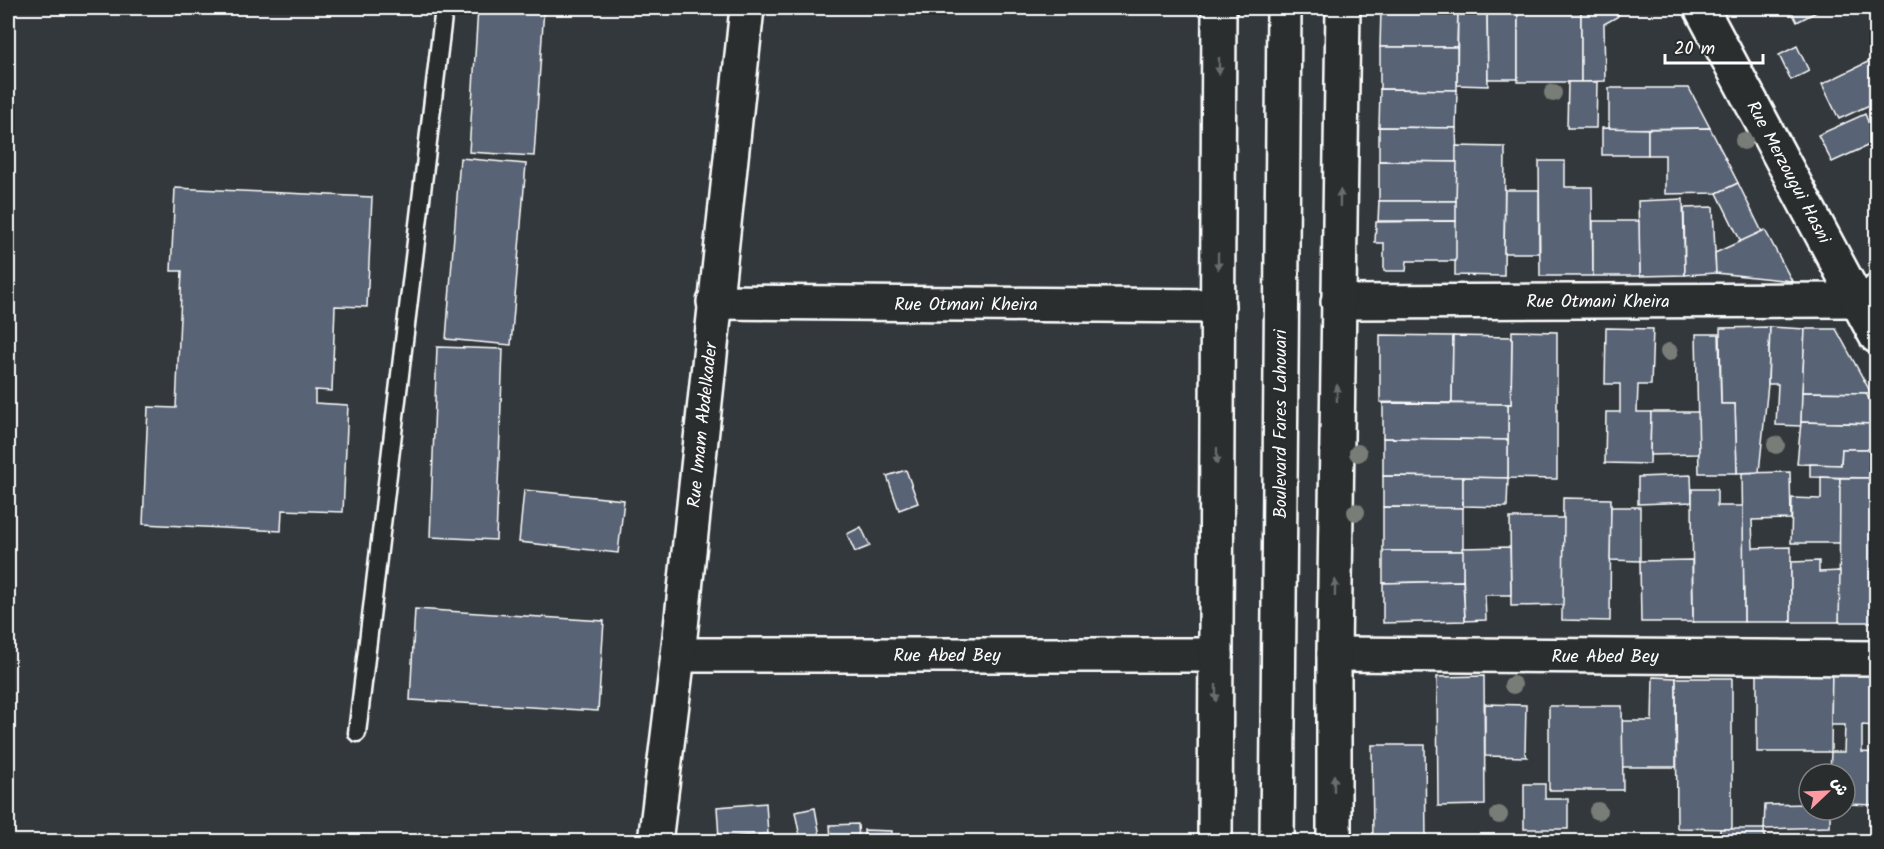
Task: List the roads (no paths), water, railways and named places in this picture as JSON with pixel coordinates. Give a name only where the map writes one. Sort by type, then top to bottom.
[{"type":"street","name":"Rue Imam Abdelkader","points":[[655,842],[678,655],[747,8]]},
{"type":"street","points":[[1215,842],[1219,8]]},
{"type":"street","name":"Boulevard Fares Lahouari","points":[[1277,842],[1284,8]]},
{"type":"street","points":[[1334,842],[1334,654],[1342,8]]},
{"type":"street","name":"Rue Merzougui Hasni","points":[[1701,8],[1870,294],[1876,336]]},
{"type":"street","name":"Rue Otmani Kheira","points":[[1338,302],[1870,294]]},
{"type":"street","name":"Rue Otmani Kheira","points":[[714,302],[1218,306]]},
{"type":"street","name":"Rue Abed Bey","points":[[1334,654],[1876,658]]},
{"type":"street","name":"Rue Abed Bey","points":[[678,655],[1216,655]]},
{"type":"lane","points":[[357,733],[444,8]]}]
